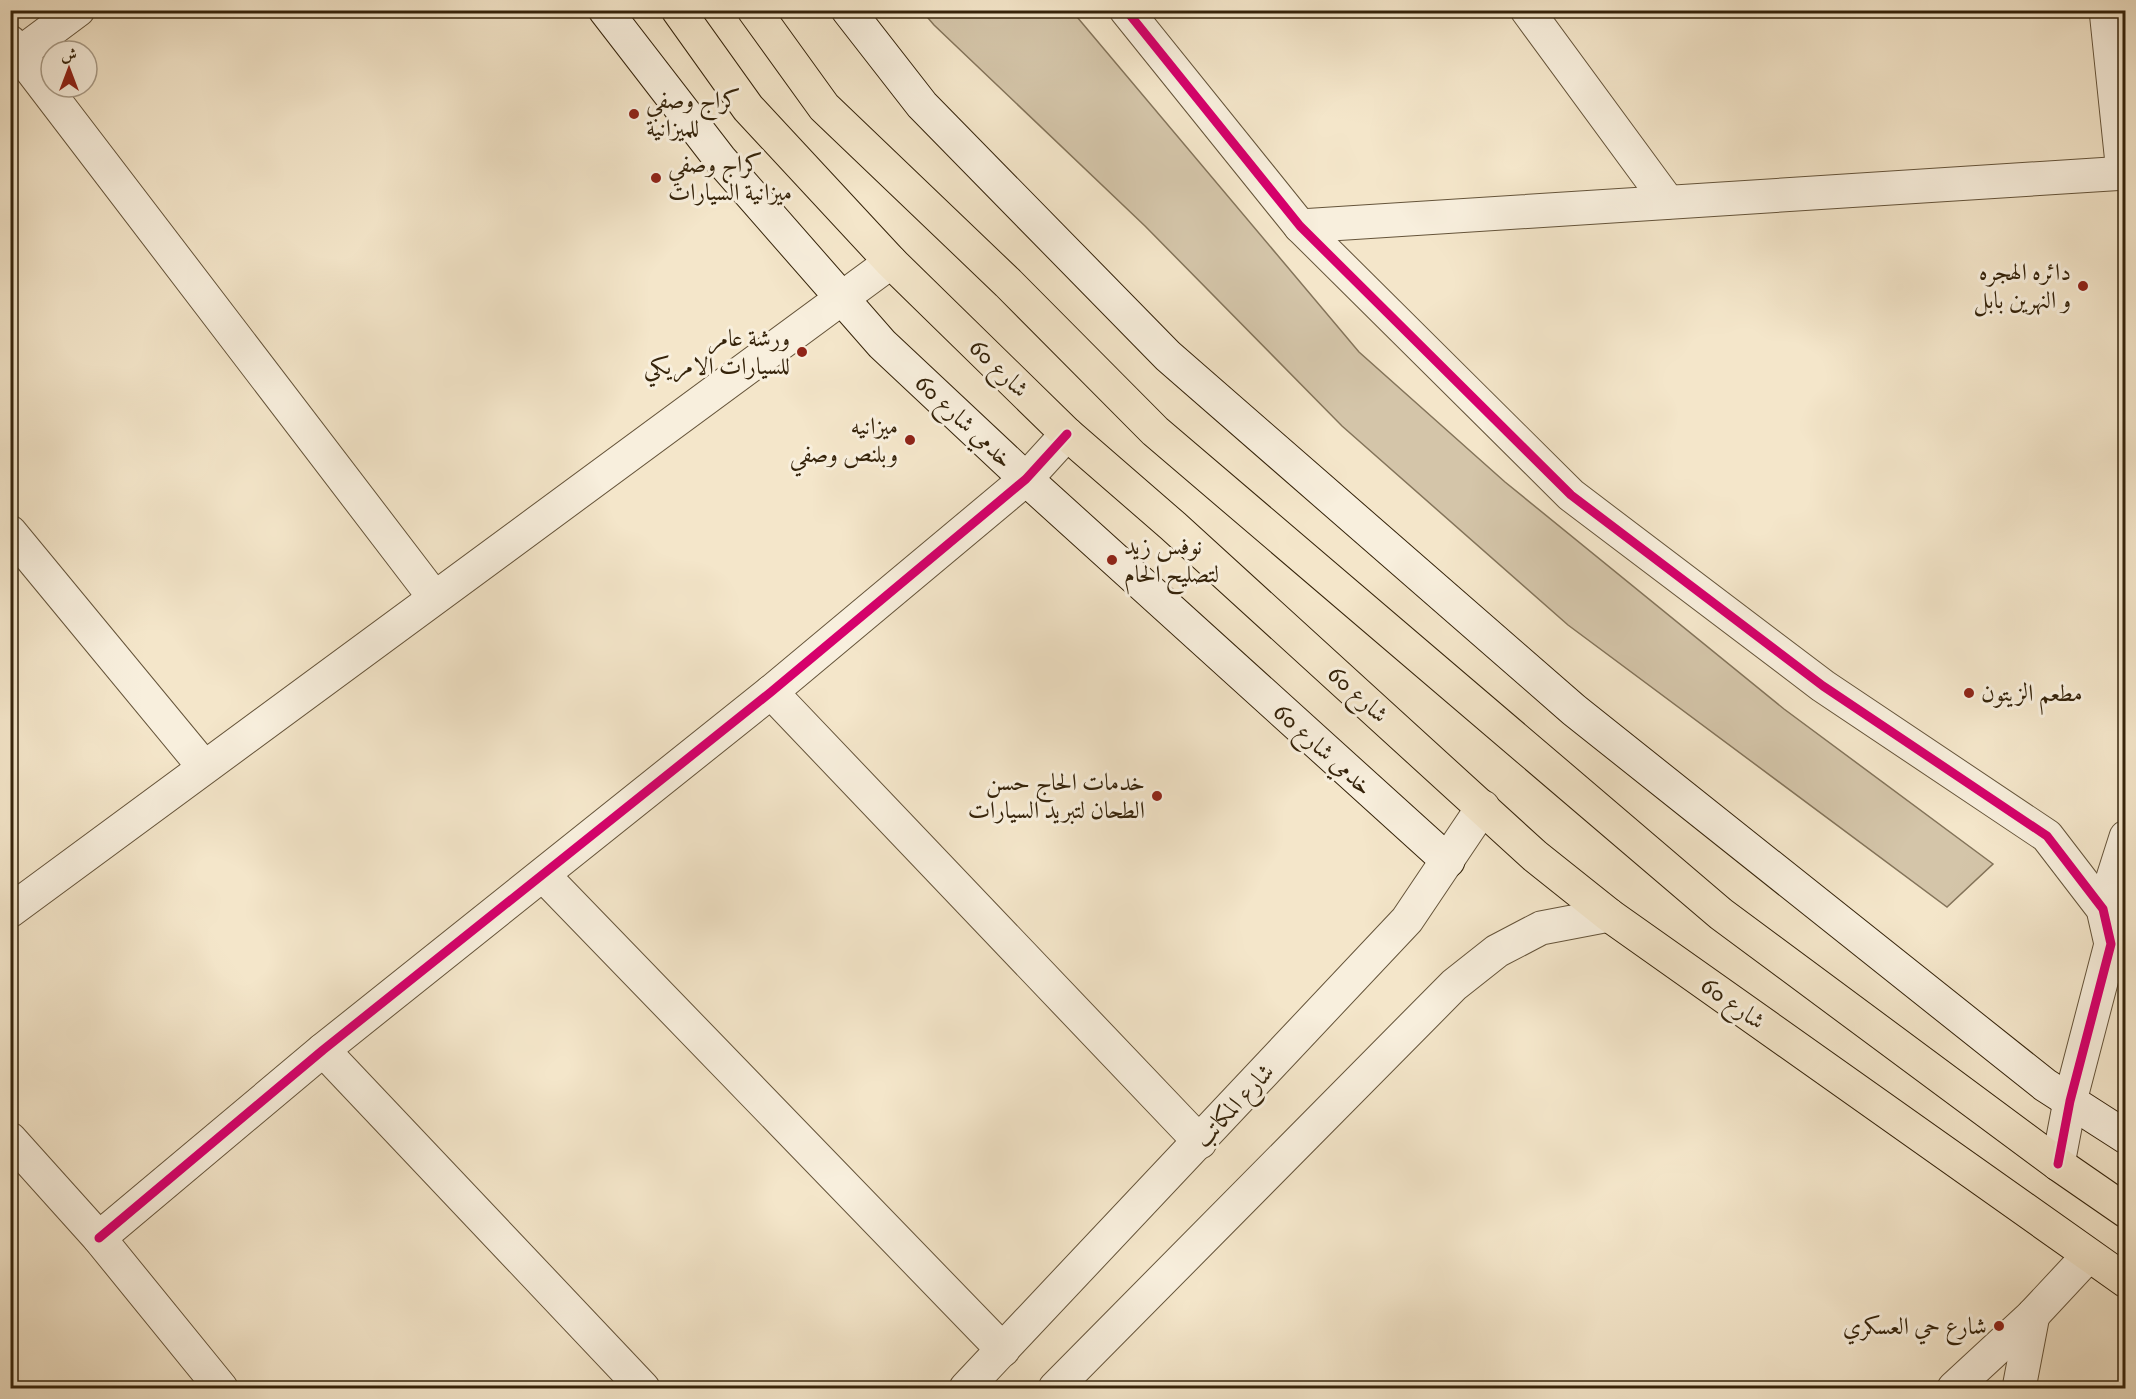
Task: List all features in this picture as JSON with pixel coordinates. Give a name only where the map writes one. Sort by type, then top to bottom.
[{"type":"highway","name":"شارع 60","points":[[678,10],[748,108],[891,262],[1067,434],[1535,856],[1609,915],[2126,1281]]},
{"type":"highway","points":[[754,10],[824,107],[1000,275],[1155,431],[1721,914],[2058,1164],[2126,1211]]},
{"type":"street","points":[[78,10],[15,48],[434,597]]},
{"type":"street","name":"خدمي شارع 60","points":[[605,10],[720,159],[882,344],[1026,479],[1448,861]]},
{"type":"street","points":[[848,10],[922,105],[1168,356],[1574,710],[2045,1085],[2126,1137]]},
{"type":"street","points":[[1126,10],[1300,226],[1571,495],[1824,686],[2046,836],[2103,909],[2111,944],[2070,1101],[2058,1164]]},
{"type":"street","points":[[1527,10],[1668,202]]},
{"type":"street","points":[[1300,226],[2124,173],[2106,10]]},
{"type":"street","points":[[10,911],[891,262]]},
{"type":"street","points":[[99,1238],[323,1050],[771,692],[1026,479],[1067,434]]},
{"type":"street","points":[[10,532],[204,767]]},
{"type":"street","points":[[771,692],[1200,1142]]},
{"type":"street","name":"شارع المکاتب","points":[[966,1389],[1407,920],[1483,807]]},
{"type":"street","points":[[2103,909],[2126,837]]},
{"type":"street","points":[[543,875],[1003,1350]]},
{"type":"street","points":[[1055,1389],[1454,985],[1497,951],[1541,928],[1609,915]]},
{"type":"street","points":[[323,1050],[643,1389]]},
{"type":"street","points":[[10,1139],[99,1238],[221,1389]]},
{"type":"street","points":[[1954,1389],[2033,1315],[2088,1256]]},
{"type":"street","points":[[2019,1389],[2033,1315]]},
{"type":"shaded area","points":[[922,11],[1072,11],[1359,352],[1505,482],[1784,709],[1993,864],[1947,907],[1568,625],[1342,426],[1145,226]]},
{"type":"cycle path","points":[[1126,10],[1300,226],[1571,495],[1823,686],[2047,836],[2103,909],[2111,944],[2070,1101],[2058,1164]]},
{"type":"cycle path","points":[[99,1238],[323,1050],[771,692],[1026,479],[1067,434]]},
{"type":"place","name":"كراج وصفي للميزانية","points":[[634,114]]},
{"type":"place","name":"كراج وصفي ميزانية السيارات","points":[[656,178]]},
{"type":"place","name":"دائره الهجره و النهرين بابل","points":[[2083,286]]},
{"type":"place","name":"ورشة عامر للسيارات الامريكي","points":[[802,352]]},
{"type":"place","name":"ميزانيه وبلنص وصفي","points":[[910,440]]},
{"type":"place","name":"نوفس زيد لتصليح الحام","points":[[1112,560]]},
{"type":"place","name":"مطعم الزيتون","points":[[1969,693]]},
{"type":"place","name":"خدمات الحاج حسن الطحان لتبريد السيارات","points":[[1157,796]]},
{"type":"place","name":"شارع حي العسكري","points":[[1999,1326]]}]
